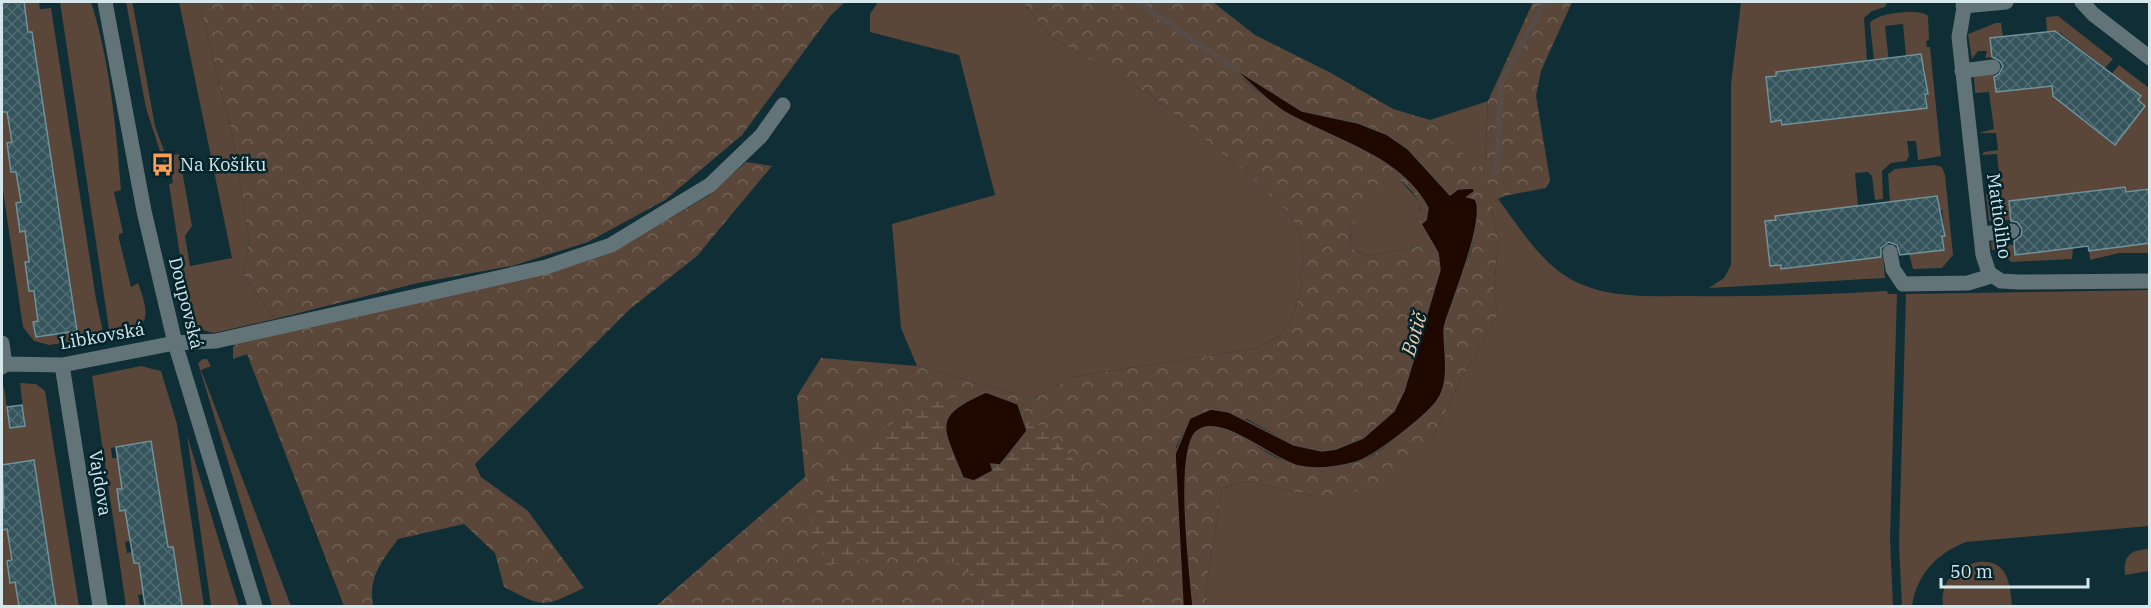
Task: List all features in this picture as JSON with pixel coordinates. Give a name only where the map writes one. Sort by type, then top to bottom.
[{"type":"street","name":"Doupovská","points":[[105,2],[144,212],[175,343],[238,557],[255,606]]},
{"type":"street","points":[[1964,4],[2006,2]]},
{"type":"street","points":[[2082,2],[2150,58]]},
{"type":"street","name":"Mattioliho","points":[[1964,4],[1958,29],[1962,71],[1984,262],[1991,276],[2001,281],[2018,282],[2150,281]]},
{"type":"street","points":[[1962,71],[1993,68]]},
{"type":"street","name":"Libkovská","points":[[3,365],[62,365],[175,343],[216,341],[546,267],[611,245],[710,184],[761,136],[783,105]]},
{"type":"street","points":[[1981,234],[2012,231]]},
{"type":"street","points":[[1890,252],[1893,269],[1903,284],[1968,283],[1991,276]]},
{"type":"street","points":[[2,343],[3,365]]},
{"type":"street","name":"Vajdova","points":[[62,365],[100,606]]},
{"type":"green space","points":[[24,2],[39,2],[40,9],[51,8],[96,299],[104,337],[49,345],[34,341],[23,327],[2,184],[2,112],[7,112],[12,142],[7,143],[11,172],[16,172],[21,202],[16,203],[20,231],[25,231],[29,262],[25,263],[29,291],[34,291],[38,321],[33,322],[36,337],[76,331],[32,32],[28,32]]},
{"type":"green space","points":[[60,2],[91,2],[108,71],[121,190],[114,192],[123,233],[119,234],[119,239],[131,287],[138,283],[145,305],[144,321],[133,331],[123,334],[110,336]]},
{"type":"green space","points":[[126,2],[132,2],[155,126],[166,156],[179,154],[192,226],[185,236],[190,266],[232,258],[179,2],[199,2],[232,133],[249,239],[244,276],[275,319],[214,333],[191,327],[169,184],[173,183],[170,167],[165,167],[146,108]]},
{"type":"green space","points":[[199,2],[845,2],[831,15],[742,135],[665,200],[588,242],[512,266],[418,283],[275,319],[244,276],[249,239],[232,133]]},
{"type":"green space","points":[[878,2],[1022,2],[1051,37],[1152,96],[1243,170],[1288,212],[1297,228],[1303,250],[1301,291],[1291,321],[1278,337],[1257,348],[1073,377],[1032,399],[917,366],[901,328],[892,224],[995,195],[959,55],[870,32],[870,14]]},
{"type":"green space","points":[[1022,2],[1213,2],[1255,35],[1331,73],[1393,109],[1430,120],[1477,168],[1485,163],[1488,101],[1533,2],[1572,2],[1541,71],[1536,96],[1550,180],[1546,188],[1504,196],[1491,203],[1498,240],[1494,291],[1497,316],[1459,383],[1432,439],[1390,479],[1345,495],[1313,496],[1247,481],[1222,488],[1205,592],[1207,606],[1193,606],[1186,512],[1187,458],[1191,439],[1199,429],[1208,426],[1218,427],[1240,435],[1288,463],[1325,468],[1362,460],[1388,444],[1430,409],[1438,399],[1444,372],[1444,327],[1471,250],[1478,204],[1450,196],[1386,134],[1358,123],[1302,111],[1236,70],[1257,91],[1282,108],[1365,151],[1390,166],[1412,185],[1428,208],[1426,220],[1422,224],[1438,253],[1440,270],[1404,391],[1394,411],[1363,438],[1336,449],[1322,451],[1294,445],[1247,419],[1190,418],[1176,447],[1183,606],[656,606],[805,477],[797,396],[821,358],[917,366],[1032,399],[1073,377],[1257,348],[1278,337],[1291,321],[1301,291],[1303,250],[1297,228],[1288,212],[1243,170],[1152,96],[1051,37]],"holes":[[[1400,180],[1418,200],[1421,212],[1418,226],[1425,241],[1416,247],[1369,256],[1351,248],[1350,227],[1376,197]]]},
{"type":"green space","points":[[1741,2],[1887,2],[1885,7],[1872,11],[1864,18],[1867,61],[1776,72],[1772,122],[1781,120],[1782,125],[1927,108],[1925,68],[1906,56],[1903,24],[1885,26],[1889,62],[1874,60],[1870,23],[1889,14],[1916,12],[1928,16],[1929,40],[1926,41],[1927,47],[1930,47],[1941,156],[1918,160],[1916,141],[1907,141],[1909,156],[1906,161],[1891,163],[1882,171],[1883,199],[1875,200],[1872,176],[1868,172],[1855,173],[1858,206],[1775,216],[1776,220],[1765,221],[1782,269],[1883,257],[1885,278],[1709,288],[1724,278],[1731,265],[1731,84]]},
{"type":"green space","points":[[2058,16],[2113,59],[2105,68],[2060,33],[2047,32],[2046,17]]},
{"type":"green space","points":[[2001,23],[2003,37],[1990,39],[1992,57],[1985,58],[1987,51],[1978,51],[1972,59],[1968,34]]},
{"type":"green space","points":[[2119,65],[2149,88],[2149,198],[2148,189],[2126,192],[2125,187],[2009,201],[2011,220],[1989,221],[1986,194],[2001,191],[1997,154],[1982,155],[1984,152],[1998,150],[1996,133],[1979,133],[1994,129],[1989,92],[1975,93],[1974,77],[1994,73],[1996,92],[2052,86],[2053,96],[2114,145],[2145,106],[2138,100],[2140,96],[2123,82],[2109,77]]},
{"type":"green space","points":[[1488,101],[1485,163],[1477,169],[1430,120]]},
{"type":"green space","points":[[746,162],[772,166],[697,256],[630,309],[475,464],[481,477],[528,511],[584,588],[551,602],[543,603],[528,599],[504,587],[495,553],[464,524],[398,539],[374,578],[373,606],[344,606],[247,354],[233,359],[233,347],[236,343],[617,249],[708,196]]},
{"type":"green space","points":[[1935,165],[1942,167],[1945,175],[1953,255],[1942,268],[1913,269],[1909,254],[1945,235],[1942,210],[1939,210],[1937,197],[1890,202],[1888,174],[1895,169]]},
{"type":"green space","points":[[1400,180],[1419,201],[1426,241],[1416,247],[1369,256],[1351,248],[1350,227],[1379,194]]},
{"type":"green space","points":[[1498,199],[1531,244],[1550,264],[1572,280],[1600,291],[1660,296],[1788,295],[1887,291],[1888,294],[1897,294],[1890,539],[1893,606],[1207,606],[1205,592],[1222,488],[1247,481],[1313,496],[1432,439],[1459,383],[1497,316],[1494,291],[1498,240],[1491,203]]},
{"type":"green space","points":[[1994,239],[1994,243],[2014,245],[2015,255],[2073,248],[2072,259],[2011,262],[1998,249],[1992,250],[1991,243]]},
{"type":"green space","points":[[2149,243],[2149,253],[2119,253],[2090,260],[2089,251]]},
{"type":"green space","points":[[2149,290],[2149,526],[1966,542],[1937,559],[1930,566],[1918,584],[1912,606],[1902,606],[1899,545],[1906,294]]},
{"type":"green space","points":[[207,359],[211,366],[201,370],[291,606],[272,606],[198,363]]},
{"type":"green space","points":[[141,366],[161,371],[177,424],[204,606],[182,606],[173,547],[168,547],[151,441],[111,448],[112,458],[117,458],[122,489],[117,490],[121,511],[125,510],[130,541],[125,542],[127,553],[132,552],[134,563],[139,563],[143,594],[138,595],[140,606],[126,606],[92,376]]},
{"type":"green space","points":[[20,383],[36,384],[45,391],[79,606],[56,606],[34,460],[2,465],[2,390],[4,387],[10,428],[25,425]]},
{"type":"green space","points":[[986,392],[959,404],[950,414],[944,429],[991,464],[1026,420],[1018,404],[1093,479],[1126,606],[983,606],[971,575],[954,563],[938,558],[881,557],[827,565],[810,528],[838,464],[883,428],[938,401]]},
{"type":"green space","points":[[187,435],[232,584],[239,606],[211,606]]},
{"type":"green space","points":[[2,523],[3,530],[7,529],[12,560],[7,561],[10,582],[15,582],[19,606],[2,606]]},
{"type":"green space","points":[[2149,549],[2149,571],[2125,575],[2127,558],[2133,552]]},
{"type":"green space","points":[[1978,562],[1996,564],[2006,574],[2012,606],[1943,606],[1944,590],[1950,577],[1962,568]]},
{"type":"shaded area","points":[[1232,67],[1302,111],[1358,123],[1386,134],[1408,149],[1450,195],[1458,189],[1473,188],[1475,191],[1467,197],[1475,199],[1477,219],[1470,250],[1444,330],[1444,385],[1431,408],[1398,436],[1362,460],[1333,467],[1312,468],[1289,462],[1247,439],[1218,427],[1206,427],[1196,432],[1190,444],[1186,463],[1185,488],[1193,606],[1183,606],[1175,454],[1190,418],[1211,409],[1229,412],[1294,445],[1322,451],[1336,449],[1363,438],[1394,411],[1404,391],[1440,270],[1438,253],[1421,224],[1426,220],[1428,208],[1416,190],[1401,175],[1366,152],[1288,114],[1266,98]]},
{"type":"shaded area","points":[[986,392],[1018,404],[1027,431],[1000,465],[991,464],[993,471],[974,481],[963,478],[946,435],[946,425],[948,417],[956,409]]},
{"type":"building","points":[[2,2],[24,2],[28,32],[32,32],[77,331],[36,337],[33,322],[38,321],[34,291],[29,291],[25,262],[29,262],[25,231],[20,232],[16,203],[21,202],[16,172],[11,172],[7,143],[12,142],[7,112],[2,112]]},
{"type":"building","points":[[2055,31],[2141,96],[2138,100],[2145,106],[2115,145],[2053,96],[2052,86],[1996,92],[1994,77],[1999,74],[2003,66],[2000,61],[1992,57],[1990,38]]},
{"type":"building","points":[[1921,54],[1928,94],[1925,94],[1927,108],[1782,125],[1781,120],[1771,122],[1766,77],[1776,76],[1776,72]]},
{"type":"building","points":[[2125,187],[2126,192],[2149,189],[2150,243],[2089,251],[2088,246],[2015,255],[2014,241],[2021,236],[2022,229],[2017,222],[2011,221],[2009,201]]},
{"type":"building","points":[[1937,196],[1945,236],[1942,236],[1944,250],[1900,255],[1897,245],[1889,242],[1881,248],[1881,257],[1781,269],[1781,265],[1770,266],[1765,221],[1776,220],[1775,216]]},
{"type":"building","points":[[22,405],[25,426],[10,428],[7,407]]},
{"type":"building","points":[[151,441],[168,547],[173,547],[182,606],[145,606],[139,563],[134,563],[125,510],[120,511],[117,489],[122,489],[116,447]]},
{"type":"building","points":[[34,460],[56,606],[19,606],[15,582],[10,583],[7,561],[12,560],[7,529],[2,530],[2,508],[4,508],[2,465]]},
{"type":"waterway","name":"Botič","points":[[1138,2],[1237,70]]},
{"type":"waterway","points":[[1497,172],[1501,83],[1544,2]]},
{"type":"place","name":"Na Košíku","points":[[162,165]]}]
